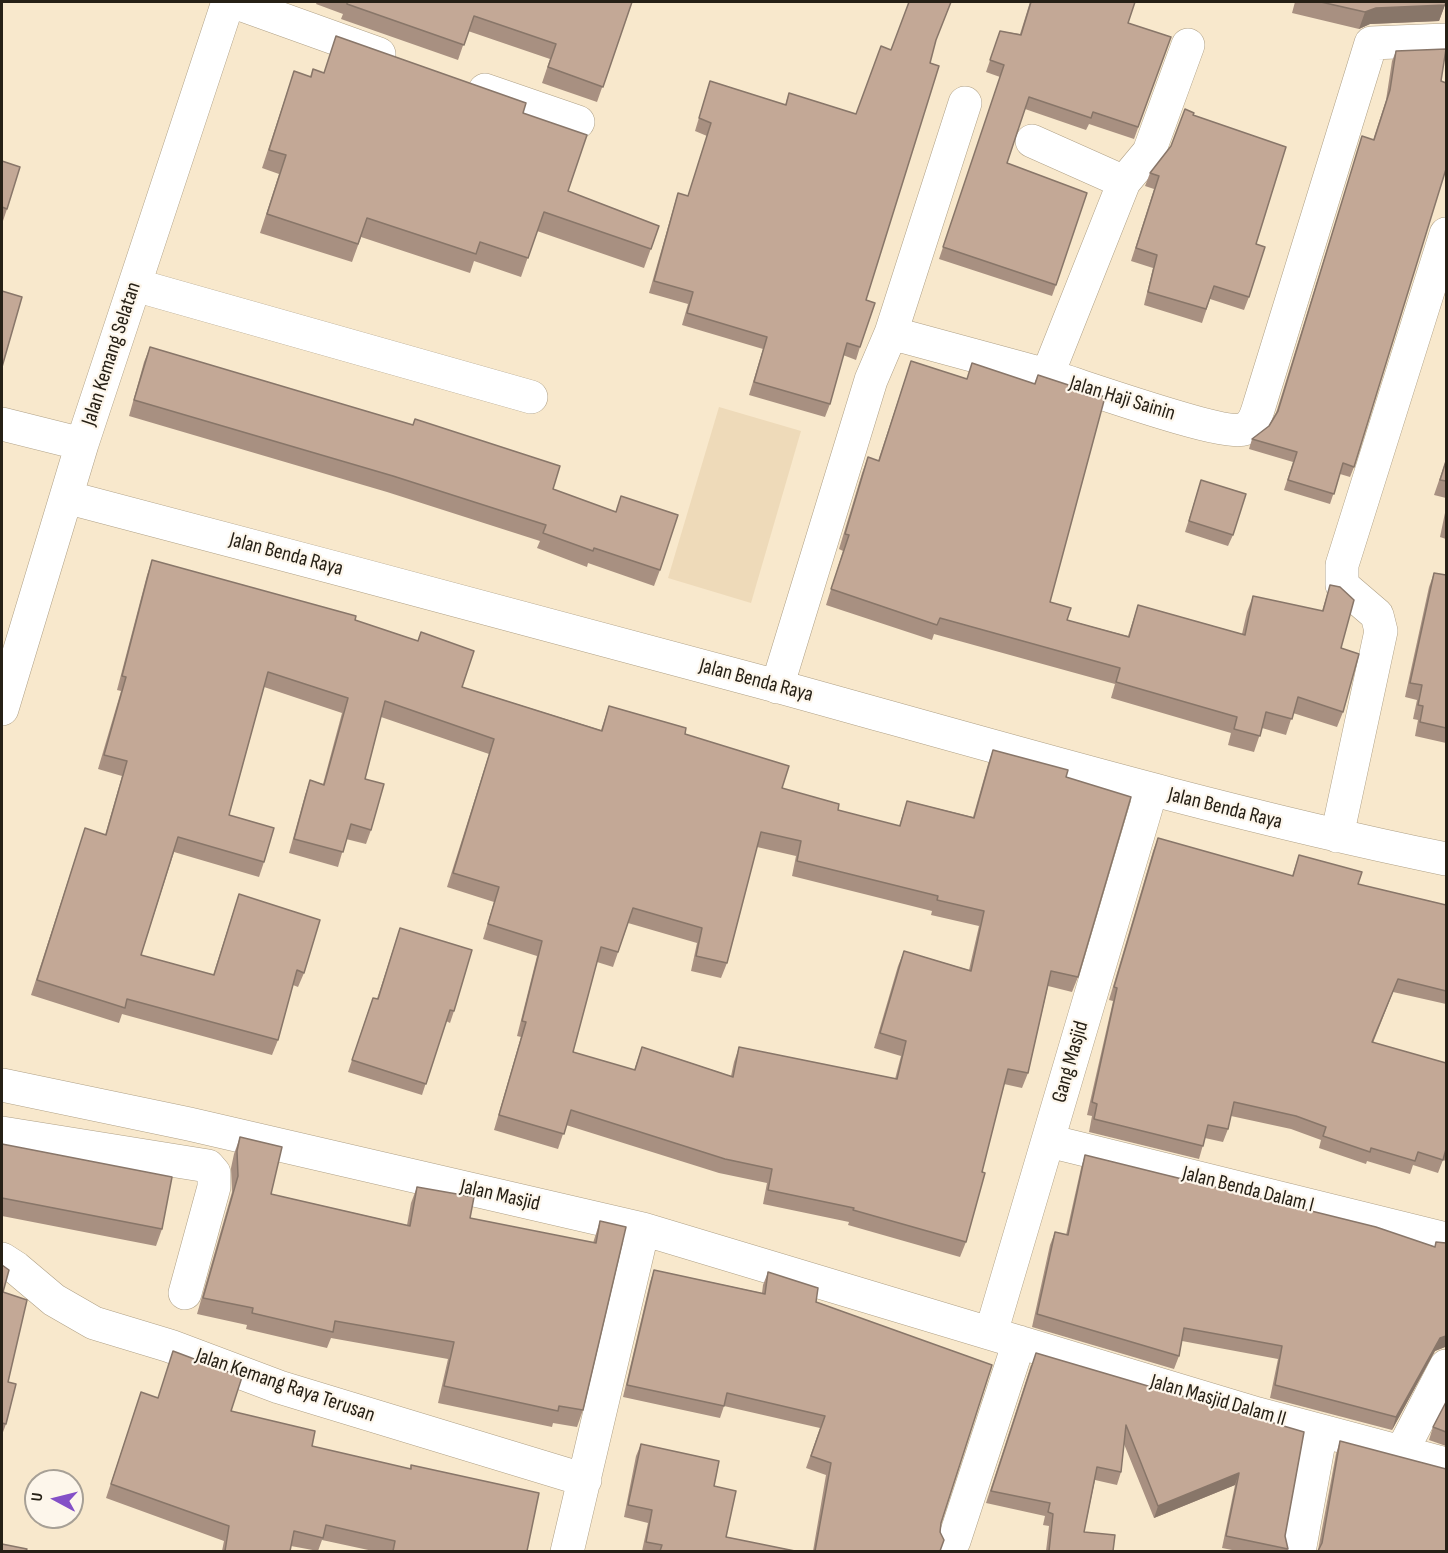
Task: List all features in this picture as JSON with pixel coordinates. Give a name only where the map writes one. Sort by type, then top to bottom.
[{"type":"street","name":"Jalan Kemang Selatan","points":[[2,709],[82,444],[228,2]]},
{"type":"street","points":[[234,2],[404,62]]},
{"type":"street","name":"Jalan Haji Sainin","points":[[891,333],[1222,428],[1243,429],[1252,424],[1371,43],[1373,41],[1446,40]]},
{"type":"street","points":[[1047,376],[1124,182],[1149,152],[1188,45]]},
{"type":"street","points":[[458,81],[578,122]]},
{"type":"street","points":[[777,687],[871,380],[891,333],[966,103]]},
{"type":"street","points":[[1032,141],[1124,182]]},
{"type":"street","points":[[1336,837],[1381,631],[1377,615],[1342,585],[1342,566],[1446,234]]},
{"type":"street","points":[[135,285],[531,397]]},
{"type":"street","points":[[2,424],[82,444]]},
{"type":"street","name":"Jalan Benda Raya","points":[[66,497],[777,687],[1151,791],[1336,837],[1446,859]]},
{"type":"street","name":"Gang Masjid","points":[[954,1541],[1005,1338],[1049,1141],[1151,791]]},
{"type":"street","name":"Jalan Masjid","points":[[2,1085],[189,1124],[643,1229],[1005,1338]]},
{"type":"street","points":[[2,1133],[208,1166],[214,1173],[214,1187],[185,1293]]},
{"type":"street","name":"Jalan Benda Dalam I","points":[[1049,1141],[1446,1239]]},
{"type":"street","points":[[567,1551],[643,1229]]},
{"type":"street","name":"Jalan Kemang Raya Terusan","points":[[2,1259],[54,1300],[94,1323],[170,1346],[279,1387],[585,1480]]},
{"type":"street","name":"Jalan Masjid Dalam II","points":[[1005,1338],[1322,1431],[1446,1464]]},
{"type":"street","points":[[1401,1453],[1446,1366]]},
{"type":"street","points":[[1299,1551],[1322,1431]]},
{"type":"shaded area","points":[[719,407],[801,431],[751,603],[668,578]]},
{"type":"building","points":[[347,2],[632,2],[603,87],[548,67],[556,44],[474,16],[464,45],[347,4]]},
{"type":"building","points":[[909,2],[951,2],[936,40],[930,63],[939,66],[866,300],[875,303],[860,347],[847,343],[830,404],[754,382],[767,337],[687,313],[693,292],[654,281],[678,193],[688,196],[711,123],[699,118],[710,81],[786,105],[789,93],[856,114],[881,46],[891,50]]},
{"type":"building","points":[[1031,2],[1135,2],[1128,23],[1171,37],[1138,127],[1093,112],[1091,118],[1029,97],[1007,163],[1087,193],[1056,285],[943,247],[1004,65],[990,60],[1000,31],[1021,35]]},
{"type":"building","points":[[1321,2],[1446,2],[1445,5],[1376,8],[1365,12]]},
{"type":"building","points":[[336,36],[526,103],[523,113],[587,135],[568,191],[659,226],[651,249],[544,212],[528,258],[480,242],[476,254],[367,218],[358,244],[267,214],[286,155],[269,150],[294,71],[311,77],[313,69],[324,73]]},
{"type":"building","points":[[1446,49],[1441,81],[1446,83],[1446,169],[1354,467],[1343,463],[1334,494],[1288,480],[1297,452],[1252,439],[1269,426],[1278,411],[1362,136],[1374,140],[1390,90],[1396,51]]},
{"type":"building","points":[[1185,109],[1194,113],[1193,115],[1286,147],[1256,244],[1265,247],[1249,297],[1214,286],[1206,309],[1148,292],[1157,255],[1136,248],[1159,176],[1150,173],[1171,146]]},
{"type":"building","points":[[2,161],[20,167],[7,209],[2,207]]},
{"type":"building","points":[[2,291],[22,297],[2,367]]},
{"type":"building","points":[[150,347],[413,425],[415,419],[560,466],[553,489],[616,512],[621,496],[678,515],[660,570],[594,548],[593,551],[543,533],[546,525],[393,476],[134,400]]},
{"type":"building","points":[[911,361],[967,379],[972,363],[1035,384],[1038,375],[1105,397],[1050,602],[1071,608],[1067,620],[1129,637],[1138,605],[1245,635],[1253,596],[1323,611],[1330,585],[1340,587],[1354,600],[1341,648],[1359,654],[1343,712],[1298,697],[1292,719],[1266,712],[1260,736],[1234,729],[1237,717],[1116,682],[1120,668],[940,618],[937,625],[831,589],[849,535],[845,534],[868,457],[879,461]]},
{"type":"building","points":[[1446,461],[1446,481],[1440,480]]},
{"type":"building","points":[[1201,480],[1246,494],[1233,535],[1189,521]]},
{"type":"building","points":[[152,560],[356,616],[355,620],[418,641],[421,632],[474,651],[462,687],[602,731],[609,706],[686,728],[685,734],[789,766],[782,788],[839,804],[838,810],[900,826],[907,801],[974,818],[993,750],[1068,770],[1066,777],[1131,797],[1078,977],[1051,971],[1028,1073],[1008,1069],[982,1172],[985,1173],[966,1242],[853,1210],[854,1208],[768,1190],[772,1169],[725,1159],[571,1110],[564,1134],[499,1115],[526,1022],[522,1021],[542,941],[488,924],[499,887],[453,873],[494,739],[385,701],[365,779],[384,784],[371,830],[351,824],[343,852],[294,839],[310,780],[324,785],[348,698],[268,672],[229,815],[274,828],[264,862],[178,837],[141,955],[214,975],[239,894],[320,920],[304,973],[297,970],[278,1040],[127,999],[125,1008],[37,980],[85,828],[106,835],[127,761],[104,755],[126,677],[122,676]],"holes":[[[761,832],[801,841],[797,861],[938,896],[937,900],[984,911],[971,971],[904,951],[880,1033],[906,1041],[897,1079],[739,1047],[733,1077],[642,1047],[635,1070],[573,1052],[601,947],[618,952],[633,908],[702,928],[696,956],[727,963]]]},
{"type":"building","points":[[1434,573],[1446,575],[1446,728],[1420,722],[1423,706],[1418,705],[1422,685],[1410,683]]},
{"type":"building","points":[[1158,838],[1293,876],[1299,855],[1362,872],[1358,884],[1446,905],[1446,991],[1398,979],[1372,1042],[1446,1063],[1446,1149],[1443,1160],[1418,1152],[1415,1161],[1371,1148],[1370,1152],[1323,1136],[1326,1127],[1296,1116],[1234,1102],[1228,1129],[1208,1125],[1203,1146],[1094,1119],[1097,1104],[1092,1102],[1117,988],[1114,987]]},
{"type":"building","points":[[400,928],[472,950],[454,1011],[450,1010],[426,1084],[352,1060],[373,998],[378,999]]},
{"type":"building","points":[[240,1137],[282,1147],[271,1194],[410,1226],[417,1187],[474,1197],[470,1218],[596,1243],[600,1221],[626,1227],[583,1410],[559,1406],[558,1411],[444,1386],[454,1342],[335,1321],[333,1332],[252,1313],[253,1308],[203,1298],[238,1176],[237,1151]]},
{"type":"building","points":[[2,1144],[172,1177],[162,1229],[2,1198]]},
{"type":"building","points":[[1085,1155],[1376,1227],[1435,1247],[1436,1242],[1446,1243],[1446,1336],[1440,1338],[1396,1417],[1275,1385],[1282,1346],[1184,1328],[1179,1356],[1037,1314],[1055,1232],[1068,1235]]},
{"type":"building","points":[[2,1265],[9,1270],[3,1292],[27,1300],[8,1382],[16,1384],[6,1424],[2,1423]]},
{"type":"building","points":[[654,1270],[765,1294],[768,1272],[818,1288],[816,1302],[992,1365],[941,1523],[940,1532],[944,1540],[940,1551],[815,1551],[831,1463],[811,1456],[825,1416],[727,1393],[724,1406],[627,1385]]},
{"type":"building","points":[[173,1351],[242,1377],[231,1411],[315,1431],[312,1446],[411,1469],[411,1465],[539,1493],[527,1551],[393,1551],[395,1541],[326,1525],[323,1538],[294,1531],[290,1551],[225,1551],[229,1526],[111,1484],[141,1392],[158,1398]]},
{"type":"building","points":[[1036,1353],[1304,1432],[1285,1536],[1288,1549],[1226,1536],[1239,1473],[1158,1506],[1126,1425],[1121,1472],[1097,1467],[1084,1532],[1115,1535],[1113,1551],[1049,1551],[1053,1514],[1048,1512],[1050,1503],[991,1491]]},
{"type":"building","points":[[1446,1402],[1446,1432],[1433,1427]]},
{"type":"building","points":[[1340,1441],[1446,1469],[1446,1551],[1318,1551],[1322,1543]]},
{"type":"building","points":[[641,1444],[719,1461],[714,1486],[736,1491],[726,1537],[795,1551],[660,1551],[662,1545],[646,1542],[652,1510],[628,1505]]},
{"type":"building","points":[[2,1544],[27,1549],[26,1551],[2,1551]]}]
